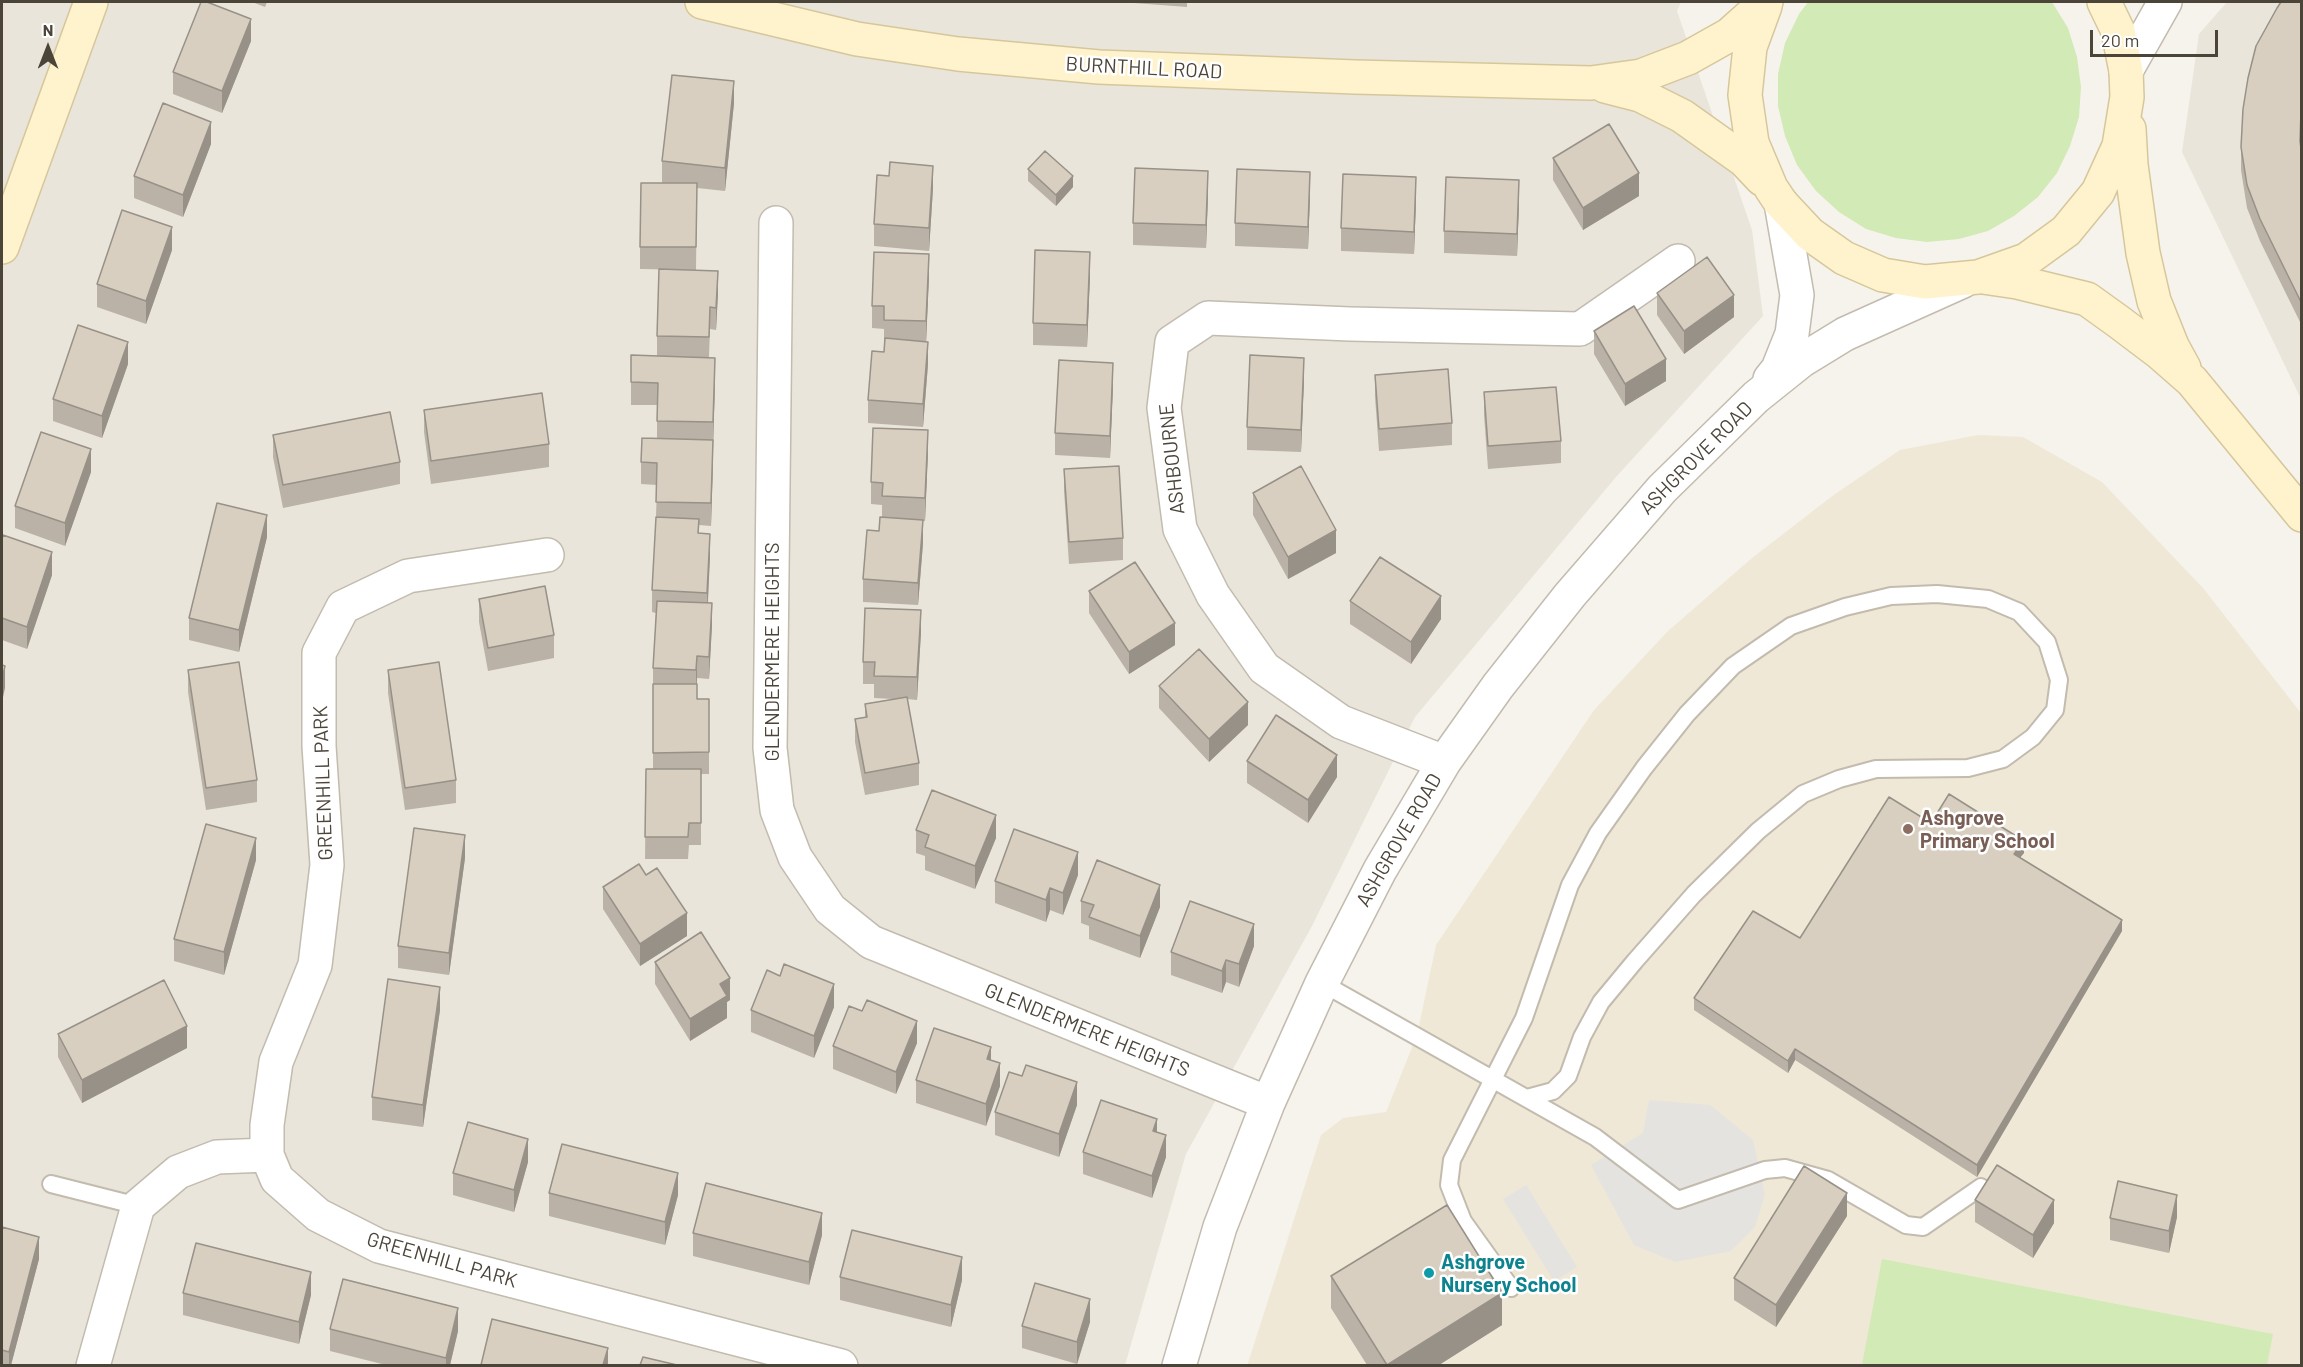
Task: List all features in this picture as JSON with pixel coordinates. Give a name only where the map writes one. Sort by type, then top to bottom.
[{"type":"street","points":[[2,247],[92,2]]},
{"type":"street","name":"BURNTHILL ROAD","points":[[702,2],[857,39],[958,54],[1099,67],[1592,83],[1641,76],[1688,58],[1729,35],[1767,2]]},
{"type":"street","points":[[1767,2],[1750,46],[1745,95],[1752,143],[1776,195]]},
{"type":"street","points":[[2104,2],[2118,31],[2127,84],[2131,165],[2142,253],[2154,301],[2172,346],[2192,381],[2301,515]]},
{"type":"street","points":[[1973,278],[2026,260],[2066,231],[2098,192],[2119,146],[2127,84],[2165,2]]},
{"type":"street","name":"BURNTHILL ROAD","points":[[1592,83],[1640,95],[1683,116],[1744,160],[1810,234],[1844,258],[1883,275],[1925,282],[1973,278]]},
{"type":"street","name":"ASHGROVE ROAD","points":[[1756,397],[1778,369],[1792,334],[1797,295],[1776,195]]},
{"type":"street","name":"GLENDERMERE HEIGHTS","points":[[776,223],[770,748],[777,810],[795,857],[830,909],[871,942],[1268,1103]]},
{"type":"street","name":"ASHBOURNE","points":[[1444,762],[1341,722],[1264,668],[1213,595],[1180,529],[1164,408],[1172,342],[1208,318],[1350,324],[1580,329],[1678,261]]},
{"type":"street","points":[[1973,278],[2017,282],[2086,299],[2160,353],[2192,381]]},
{"type":"street","name":"ASHGROVE ROAD","points":[[1179,1365],[1220,1227],[1268,1103],[1322,983],[1380,870],[1444,762],[1498,686],[1570,595],[1662,489],[1756,397],[1801,361],[1845,334],[1973,278]]},
{"type":"street","name":"GREENHILL PARK","points":[[547,555],[408,576],[343,607],[319,653],[319,746],[327,865],[315,965],[276,1062],[267,1125],[267,1155],[277,1179],[318,1215],[379,1246],[841,1365]]},
{"type":"street","points":[[93,1365],[138,1206],[178,1172],[217,1157],[267,1155]]},
{"type":"lane","points":[[1511,1288],[1463,1221],[1449,1185],[1452,1160],[1524,1018],[1570,885],[1598,833],[1644,768],[1687,714],[1733,666],[1791,626],[1845,607],[1891,596],[1937,594],[1988,599],[2019,612],[2047,642],[2059,680],[2055,710],[2033,737],[2003,759],[1968,768],[1876,769],[1839,779],[1803,794],[1758,831],[1694,894],[1635,961],[1601,1002],[1582,1037],[1568,1076],[1553,1091],[1527,1098]]},
{"type":"lane","points":[[1322,983],[1595,1137],[1678,1200],[1765,1170],[1785,1168],[1828,1180],[1906,1225],[1923,1227],[1981,1187]]},
{"type":"lane","points":[[51,1184],[138,1206]]},
{"type":"shaded area","points":[[2,2],[1681,2],[1677,11],[1752,230],[1763,316],[1616,477],[1415,717],[1312,926],[1186,1154],[1125,1365],[2,1366]]},
{"type":"shaded area","points":[[2227,2],[2301,2],[2301,399],[2182,152],[2199,34]]},
{"type":"shaded area","name":"Ashgrove Primary School","points":[[1978,435],[2023,437],[2102,482],[2203,588],[2301,713],[2301,1365],[1247,1366],[1321,1135],[1343,1118],[1386,1112],[1417,1035],[1436,945],[1594,710],[1668,631],[1752,558],[1835,494],[1900,450]]},
{"type":"shaded area","points":[[1649,1100],[1710,1105],[1753,1140],[1765,1195],[1755,1227],[1731,1251],[1675,1262],[1634,1245],[1591,1165],[1643,1133]]},
{"type":"shaded area","points":[[1526,1185],[1577,1267],[1554,1281],[1503,1199]]},
{"type":"green space","points":[[1808,2],[2052,2],[2068,28],[2077,57],[2081,87],[2079,117],[2070,146],[2057,173],[2038,197],[2014,216],[1988,231],[1959,239],[1927,242],[1896,238],[1866,229],[1839,212],[1816,191],[1797,165],[1785,136],[1778,106],[1778,74],[1785,43],[1799,14]]},
{"type":"green space","points":[[1882,1259],[2273,1334],[2267,1365],[1862,1365]]},
{"type":"building","points":[[201,2],[207,2],[251,19],[222,91],[173,72]]},
{"type":"building","points":[[2281,2],[2301,2],[2301,302],[2260,219],[2247,185],[2241,147],[2243,109],[2256,46]]},
{"type":"building","points":[[672,75],[734,81],[725,168],[662,161]]},
{"type":"building","points":[[163,103],[211,122],[183,195],[134,176]]},
{"type":"building","points":[[1609,124],[1639,173],[1583,208],[1553,158]]},
{"type":"building","points":[[1045,151],[1073,176],[1056,195],[1028,169]]},
{"type":"building","points":[[890,162],[933,166],[929,228],[874,224],[877,175],[889,176]]},
{"type":"building","points":[[1135,168],[1208,171],[1206,225],[1133,223]]},
{"type":"building","points":[[1237,169],[1310,172],[1308,227],[1235,223]]},
{"type":"building","points":[[1343,174],[1416,177],[1414,232],[1341,228]]},
{"type":"building","points":[[1446,177],[1519,180],[1517,234],[1444,231]]},
{"type":"building","points":[[641,183],[697,183],[696,247],[640,247]]},
{"type":"building","points":[[122,210],[172,227],[146,301],[97,284]]},
{"type":"building","points":[[1035,250],[1090,252],[1087,325],[1033,323]]},
{"type":"building","points":[[874,252],[929,254],[926,321],[884,320],[884,306],[872,306]]},
{"type":"building","points":[[1707,257],[1734,295],[1684,331],[1657,293]]},
{"type":"building","points":[[659,269],[718,271],[716,308],[710,307],[709,337],[657,336]]},
{"type":"building","points":[[1634,306],[1666,359],[1625,384],[1594,331]]},
{"type":"building","points":[[78,325],[128,342],[102,416],[53,399]]},
{"type":"building","points":[[885,338],[928,342],[923,404],[868,400],[872,351],[884,352]]},
{"type":"building","points":[[631,355],[715,358],[713,422],[657,421],[658,383],[631,382]]},
{"type":"building","points":[[1250,355],[1304,358],[1301,430],[1247,427]]},
{"type":"building","points":[[1059,360],[1113,363],[1110,436],[1055,433]]},
{"type":"building","points":[[1448,369],[1452,423],[1379,429],[1375,375]]},
{"type":"building","points":[[1556,387],[1561,441],[1488,446],[1484,392]]},
{"type":"building","points":[[542,393],[549,444],[431,461],[424,410]]},
{"type":"building","points":[[390,412],[400,462],[283,485],[273,435]]},
{"type":"building","points":[[873,428],[928,430],[925,498],[882,496],[883,483],[871,482]]},
{"type":"building","points":[[41,432],[91,449],[65,523],[15,506]]},
{"type":"building","points":[[642,438],[713,440],[711,503],[656,502],[657,463],[641,462]]},
{"type":"building","points":[[1119,466],[1123,538],[1069,542],[1064,469]]},
{"type":"building","points":[[1301,466],[1336,530],[1288,557],[1253,493]]},
{"type":"building","points":[[217,503],[267,515],[239,630],[189,618]]},
{"type":"building","points":[[656,517],[699,519],[698,533],[710,534],[707,593],[652,590]]},
{"type":"building","points":[[880,517],[923,520],[918,583],[863,579],[867,530],[879,531]]},
{"type":"building","points":[[3,535],[52,552],[27,627],[2,618]]},
{"type":"building","points":[[1380,557],[1441,596],[1411,642],[1350,601]]},
{"type":"building","points":[[1135,562],[1175,623],[1129,652],[1089,591]]},
{"type":"building","points":[[545,586],[554,635],[488,648],[479,599]]},
{"type":"building","points":[[657,601],[712,603],[709,657],[697,656],[696,670],[653,668]]},
{"type":"building","points":[[865,608],[921,610],[917,677],[874,676],[875,662],[863,662]]},
{"type":"building","points":[[1199,649],[1248,702],[1209,739],[1159,686]]},
{"type":"building","points":[[239,662],[257,780],[206,788],[188,670]]},
{"type":"building","points":[[439,662],[456,780],[405,788],[388,670]]},
{"type":"building","points":[[653,684],[697,684],[697,699],[709,699],[709,752],[653,753]]},
{"type":"building","points":[[907,697],[919,763],[865,773],[855,719],[867,717],[865,704]]},
{"type":"building","points":[[1276,715],[1337,755],[1308,800],[1247,761]]},
{"type":"building","points":[[646,769],[701,769],[701,823],[689,823],[688,837],[645,837]]},
{"type":"building","points":[[932,790],[996,815],[975,866],[925,847],[929,835],[916,830]]},
{"type":"building","name":"Ashgrove Primary School","points":[[1949,794],[2024,841],[2014,854],[2122,920],[1977,1165],[1795,1049],[1788,1061],[1694,998],[1753,911],[1800,938],[1889,797],[1931,823]]},
{"type":"building","points":[[206,824],[256,838],[224,952],[174,939]]},
{"type":"building","points":[[414,828],[465,835],[449,953],[398,946]]},
{"type":"building","points":[[1014,829],[1078,852],[1063,893],[1050,888],[1046,900],[995,881]]},
{"type":"building","points":[[1097,860],[1160,885],[1140,936],[1089,917],[1094,905],[1081,901]]},
{"type":"building","points":[[639,864],[646,875],[657,868],[687,913],[640,944],[603,887]]},
{"type":"building","points":[[1190,901],[1254,924],[1239,964],[1226,960],[1222,971],[1171,952]]},
{"type":"building","points":[[701,932],[730,978],[720,984],[727,996],[690,1019],[655,962]]},
{"type":"building","points":[[784,964],[834,984],[814,1036],[751,1010],[767,970],[780,976]]},
{"type":"building","points":[[388,979],[440,987],[423,1105],[372,1097]]},
{"type":"building","points":[[164,980],[187,1026],[82,1080],[58,1034]]},
{"type":"building","points":[[867,1000],[917,1021],[896,1072],[833,1046],[849,1006],[862,1011]]},
{"type":"building","points":[[934,1028],[991,1047],[987,1059],[1000,1063],[986,1104],[916,1080]]},
{"type":"building","points":[[1026,1065],[1077,1082],[1059,1134],[995,1112],[1009,1072],[1022,1076]]},
{"type":"building","points":[[1101,1100],[1157,1119],[1153,1131],[1166,1135],[1152,1176],[1083,1152]]},
{"type":"building","points":[[468,1122],[528,1139],[514,1190],[453,1173]]},
{"type":"building","points":[[562,1144],[678,1173],[665,1222],[549,1193]]},
{"type":"building","points":[[1997,1165],[2054,1200],[2033,1235],[1975,1200]]},
{"type":"building","points":[[1804,1166],[1847,1193],[1776,1305],[1734,1278]]},
{"type":"building","points":[[2118,1181],[2177,1195],[2169,1231],[2110,1218]]},
{"type":"building","points":[[706,1183],[822,1213],[809,1262],[693,1233]]},
{"type":"building","name":"Ashgrove Nursery School","points":[[1447,1205],[1502,1293],[1387,1365],[1331,1276]]},
{"type":"building","points":[[2,1227],[39,1237],[9,1352],[2,1350]]},
{"type":"building","points":[[852,1230],[962,1257],[951,1305],[840,1277]]},
{"type":"building","points":[[196,1243],[311,1272],[299,1322],[183,1293]]},
{"type":"building","points":[[343,1279],[458,1308],[446,1358],[330,1329]]},
{"type":"building","points":[[1035,1283],[1090,1299],[1077,1342],[1022,1326]]},
{"type":"building","points":[[492,1319],[608,1348],[603,1365],[481,1365]]},
{"type":"building","points":[[643,1357],[677,1365],[640,1365]]},
{"type":"place","name":"Ashgrove Primary School","points":[[1908,829]]},
{"type":"place","name":"Ashgrove Nursery School","points":[[1429,1273]]}]
